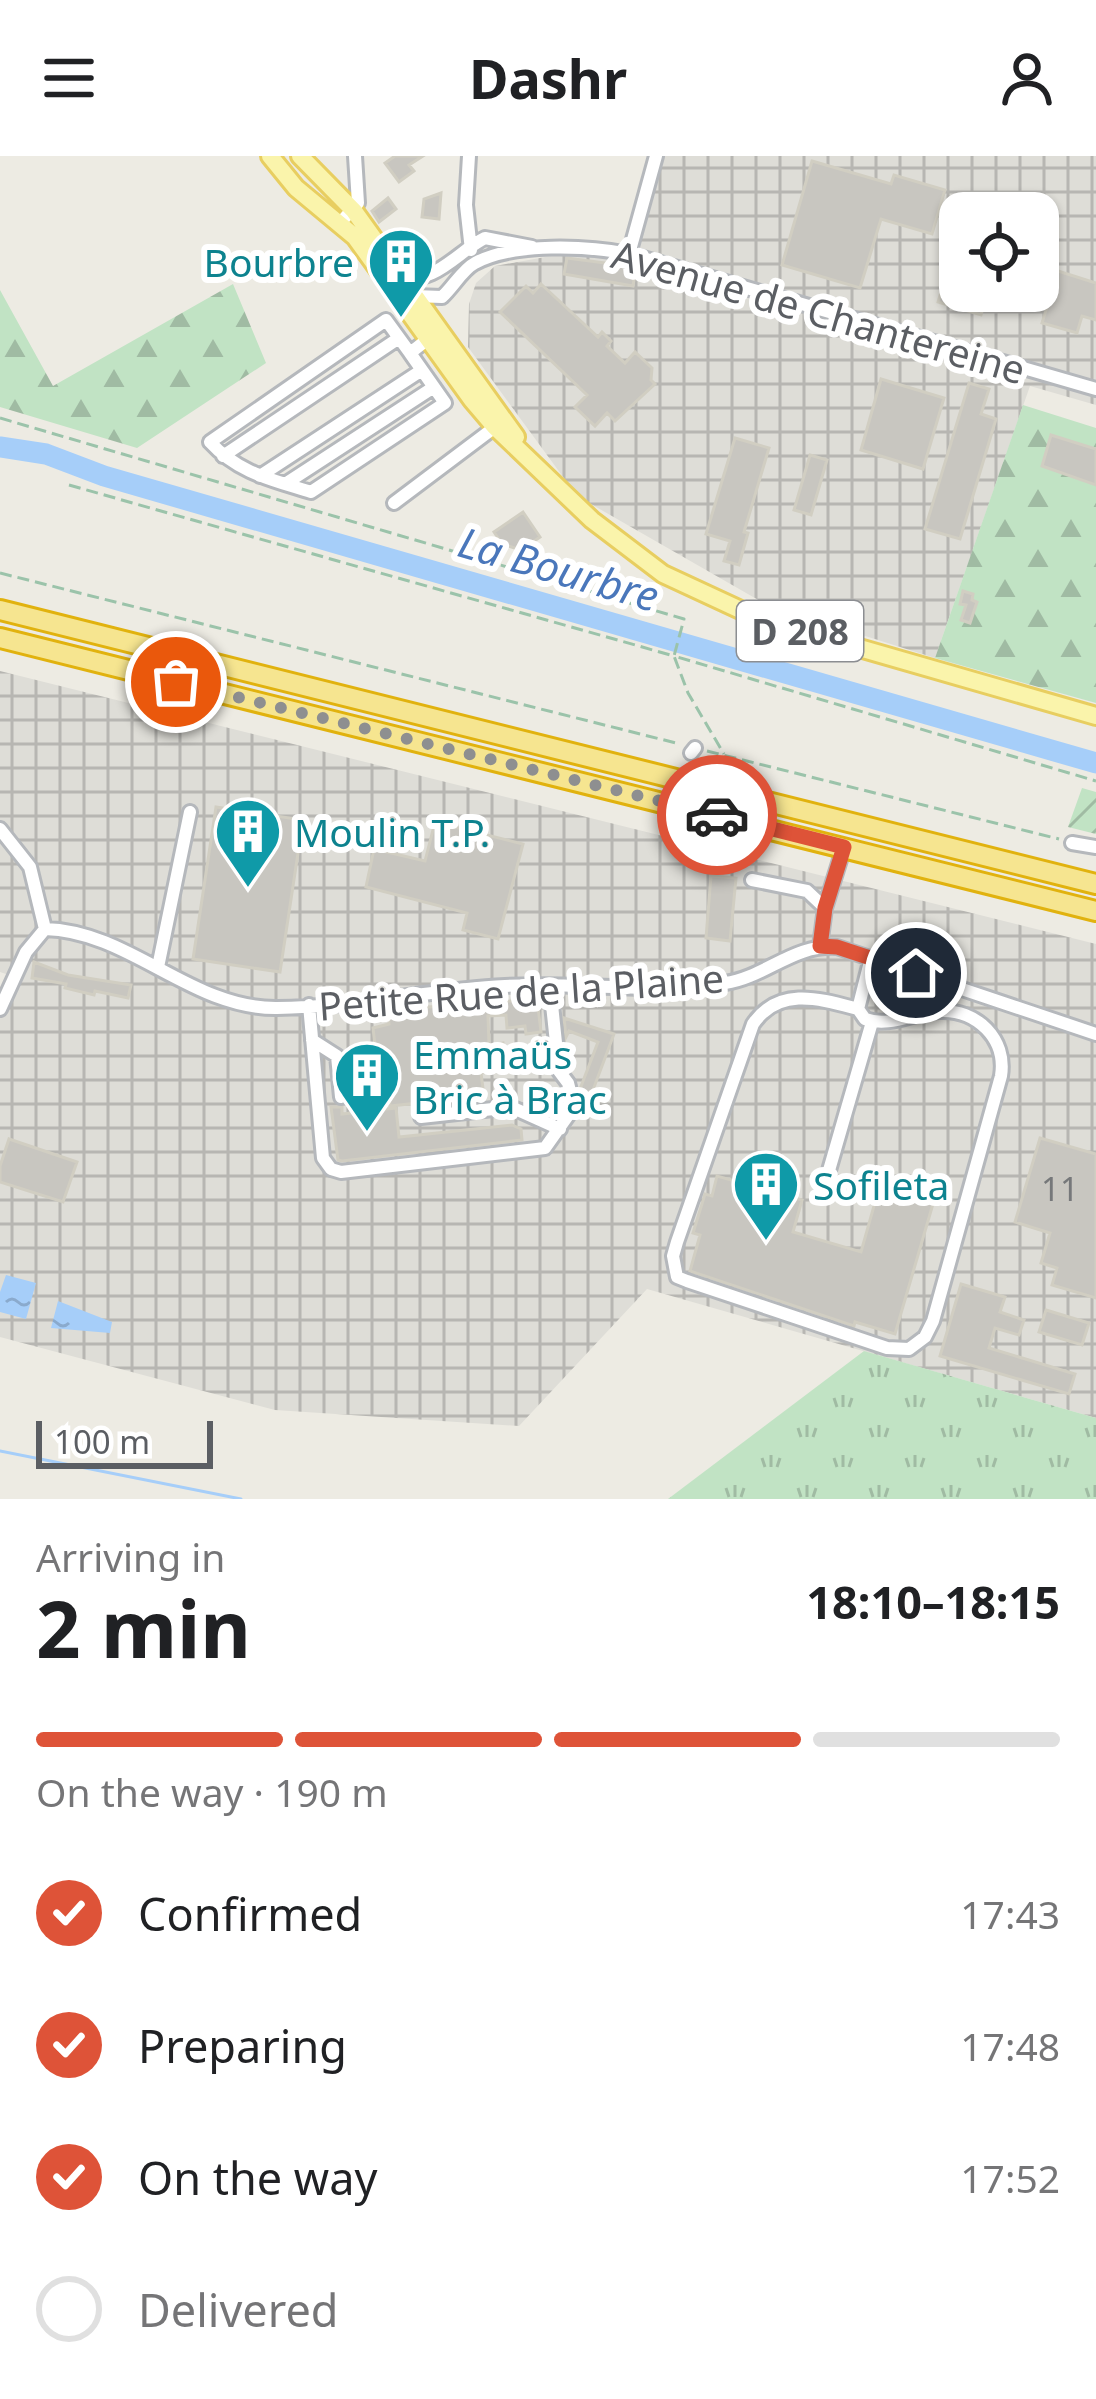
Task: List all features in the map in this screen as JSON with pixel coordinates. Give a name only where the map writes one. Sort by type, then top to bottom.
[{"type":"highway","points":[[0,610],[1096,884]]},
{"type":"highway","points":[[0,638],[1096,911]]},
{"type":"main road","name":"D 208","points":[[270,156],[296,188],[348,216]]},
{"type":"main road","name":"D 208","points":[[300,156],[500,423],[541,472],[625,548],[663,574],[762,620],[1096,716]]},
{"type":"main road","name":"D 208","points":[[392,276],[416,297],[429,332]]},
{"type":"street","points":[[348,216],[358,192],[355,156]]},
{"type":"street","points":[[410,353],[429,332],[442,298],[472,263],[466,205],[469,156]]},
{"type":"street","points":[[629,254],[656,156]]},
{"type":"street","name":"Avenue de Chantereine","points":[[470,245],[485,238],[539,249]]},
{"type":"street","points":[[442,298],[416,297],[418,286],[470,245]]},
{"type":"street","name":"Avenue de Chantereine","points":[[472,263],[539,249],[597,248],[629,254],[1096,389]]},
{"type":"street","points":[[392,276],[426,277]]},
{"type":"street","points":[[386,320],[399,338],[445,403],[311,492],[260,476],[223,456],[210,442],[386,320]]},
{"type":"street","points":[[223,456],[399,338]]},
{"type":"street","points":[[260,476],[422,370]]},
{"type":"street","points":[[285,484],[434,387]]},
{"type":"street","points":[[394,503],[500,423]]},
{"type":"street","points":[[158,967],[190,812]]},
{"type":"street","points":[[0,829],[30,867],[45,928],[26,952],[0,1009]]},
{"type":"street","points":[[1072,842],[1096,847]]},
{"type":"street","points":[[844,847],[825,908],[820,946],[871,958],[1096,1034]]},
{"type":"street","points":[[752,880],[807,891],[825,908]]},
{"type":"street","name":"Petite Rue de la Plaine","points":[[45,928],[74,933],[218,998],[263,1007],[506,986],[729,983],[797,951],[820,946]]},
{"type":"street","points":[[858,1009],[871,958]]},
{"type":"street","points":[[309,1005],[323,1158],[331,1169],[341,1172],[544,1148],[574,1107],[560,1071],[550,986]]},
{"type":"street","points":[[792,997],[858,1009],[872,1022],[936,1011],[963,1014],[986,1028],[1002,1056],[1001,1076],[932,1321],[925,1337],[909,1349],[886,1348],[687,1281],[677,1276],[674,1266],[677,1242],[759,1014],[792,997]]},
{"type":"street","points":[[823,1191],[872,1022]]},
{"type":"street","points":[[313,1040],[337,1055],[340,1097]]},
{"type":"street","points":[[421,1117],[511,1107],[560,1129]]},
{"type":"path","points":[[0,418],[685,619]]},
{"type":"path","points":[[69,485],[675,653],[1096,781]]},
{"type":"path","points":[[0,573],[1072,842]]},
{"type":"path","points":[[695,590],[675,653],[688,693],[724,756]]},
{"type":"shaded area","points":[[659,156],[1096,156],[1096,405],[1030,386],[935,658],[767,605],[577,496],[468,347],[469,304],[476,283],[495,266],[629,242]]},
{"type":"shaded area","points":[[0,671],[1096,944],[1096,1418],[647,1289],[519,1426],[275,1410],[0,1337],[0,1003],[9,975],[0,972]]},
{"type":"green space","points":[[233,284],[266,363],[137,448],[0,407],[0,290],[53,386]]},
{"type":"green space","points":[[1023,405],[1096,428],[1096,703],[935,658]]},
{"type":"green space","points":[[1082,788],[1096,792],[1096,834],[1068,827]]},
{"type":"green space","points":[[864,1351],[1096,1418],[1096,1499],[668,1499]]},
{"type":"water","points":[[6,1275],[36,1283],[26,1319],[0,1312]]},
{"type":"water","points":[[58,1301],[112,1322],[110,1333],[51,1328]]},
{"type":"building","points":[[395,156],[423,156],[409,165],[414,171],[399,182],[385,163]]},
{"type":"building","points":[[812,161],[891,184],[894,175],[945,190],[939,192],[932,234],[881,219],[860,288],[782,265]]},
{"type":"building","points":[[441,193],[439,219],[422,217],[424,199]]},
{"type":"building","points":[[388,198],[396,209],[379,222],[372,211]]},
{"type":"building","points":[[567,258],[636,267],[633,286],[564,274]]},
{"type":"building","points":[[1059,271],[1096,283],[1096,320],[1082,316],[1077,333],[1042,323],[1045,312],[1059,312]]},
{"type":"building","points":[[541,284],[598,337],[602,332],[611,341],[607,346],[625,363],[635,352],[652,368],[655,384],[615,421],[607,413],[595,426],[575,407],[587,395],[500,312],[526,286],[533,293]]},
{"type":"building","points":[[881,379],[944,398],[923,469],[861,450]]},
{"type":"building","points":[[969,383],[989,389],[981,414],[996,419],[960,539],[925,529]]},
{"type":"building","points":[[1051,435],[1096,449],[1096,485],[1042,466]]},
{"type":"building","points":[[735,438],[769,448],[739,565],[724,561],[730,541],[706,534]]},
{"type":"building","points":[[810,455],[827,460],[811,515],[794,510]]},
{"type":"building","points":[[523,512],[540,537],[521,550],[502,544],[494,532]]},
{"type":"building","points":[[963,591],[973,594],[977,602],[970,623],[961,620],[966,605],[960,604]]},
{"type":"building","name":"Moulin T.P.","points":[[216,807],[303,820],[280,972],[193,959]]},
{"type":"building","points":[[435,822],[523,844],[498,939],[463,930],[467,913],[366,887],[374,849],[425,861]]},
{"type":"building","points":[[711,876],[736,878],[730,941],[706,938]]},
{"type":"building","points":[[34,962],[68,975],[131,985],[128,998],[95,991],[94,995],[32,978]]},
{"type":"building","points":[[537,999],[541,1032],[526,1034],[525,1026],[507,1028],[506,1015],[488,1016],[489,1045],[503,1043],[506,1070],[481,1073],[484,1096],[390,1106],[386,1070],[361,1074],[360,1065],[377,1063],[373,1028],[389,1024],[388,1010]]},
{"type":"building","points":[[564,1018],[614,1034],[587,1106],[580,1089],[598,1042],[569,1031],[566,1037]]},
{"type":"building","name":"Emmaüs Bric à Brac","points":[[331,1107],[342,1107],[342,1114],[396,1108],[399,1137],[512,1125],[521,1129],[522,1140],[342,1161],[338,1160]]},
{"type":"building","points":[[1040,1138],[1096,1154],[1096,1298],[1052,1285],[1057,1268],[1041,1263],[1050,1233],[1015,1222]]},
{"type":"building","points":[[9,1139],[77,1162],[63,1202],[0,1182]]},
{"type":"building","name":"Sofileta","points":[[779,1162],[791,1166],[783,1195],[802,1200],[793,1232],[861,1252],[881,1181],[935,1197],[895,1334],[855,1322],[854,1326],[690,1271],[700,1235],[693,1233],[705,1194],[712,1196],[717,1176],[771,1191]]},
{"type":"building","points":[[961,1284],[1005,1297],[1000,1312],[1024,1320],[1019,1335],[995,1328],[989,1348],[1075,1374],[1069,1394],[940,1356]]},
{"type":"building","points":[[1046,1310],[1089,1323],[1082,1345],[1039,1332]]},
{"type":"waterway","name":"La Bourbre","points":[[0,447],[46,454],[104,476],[1096,763]]},
{"type":"waterway","points":[[0,1451],[241,1499]]},
{"type":"way so far","points":[[176,682],[717,815]]},
{"type":"place","name":"Bourbre","points":[[401,320]]},
{"type":"place","name":"Moulin T.P.","points":[[248,890]]},
{"type":"place","name":"Emmaüs Bric à Brac","points":[[367,1134]]},
{"type":"place","name":"Sofileta","points":[[766,1243]]},
{"type":"route","points":[[717,815],[844,847],[825,908],[820,946],[837,947],[916,973]]}]
